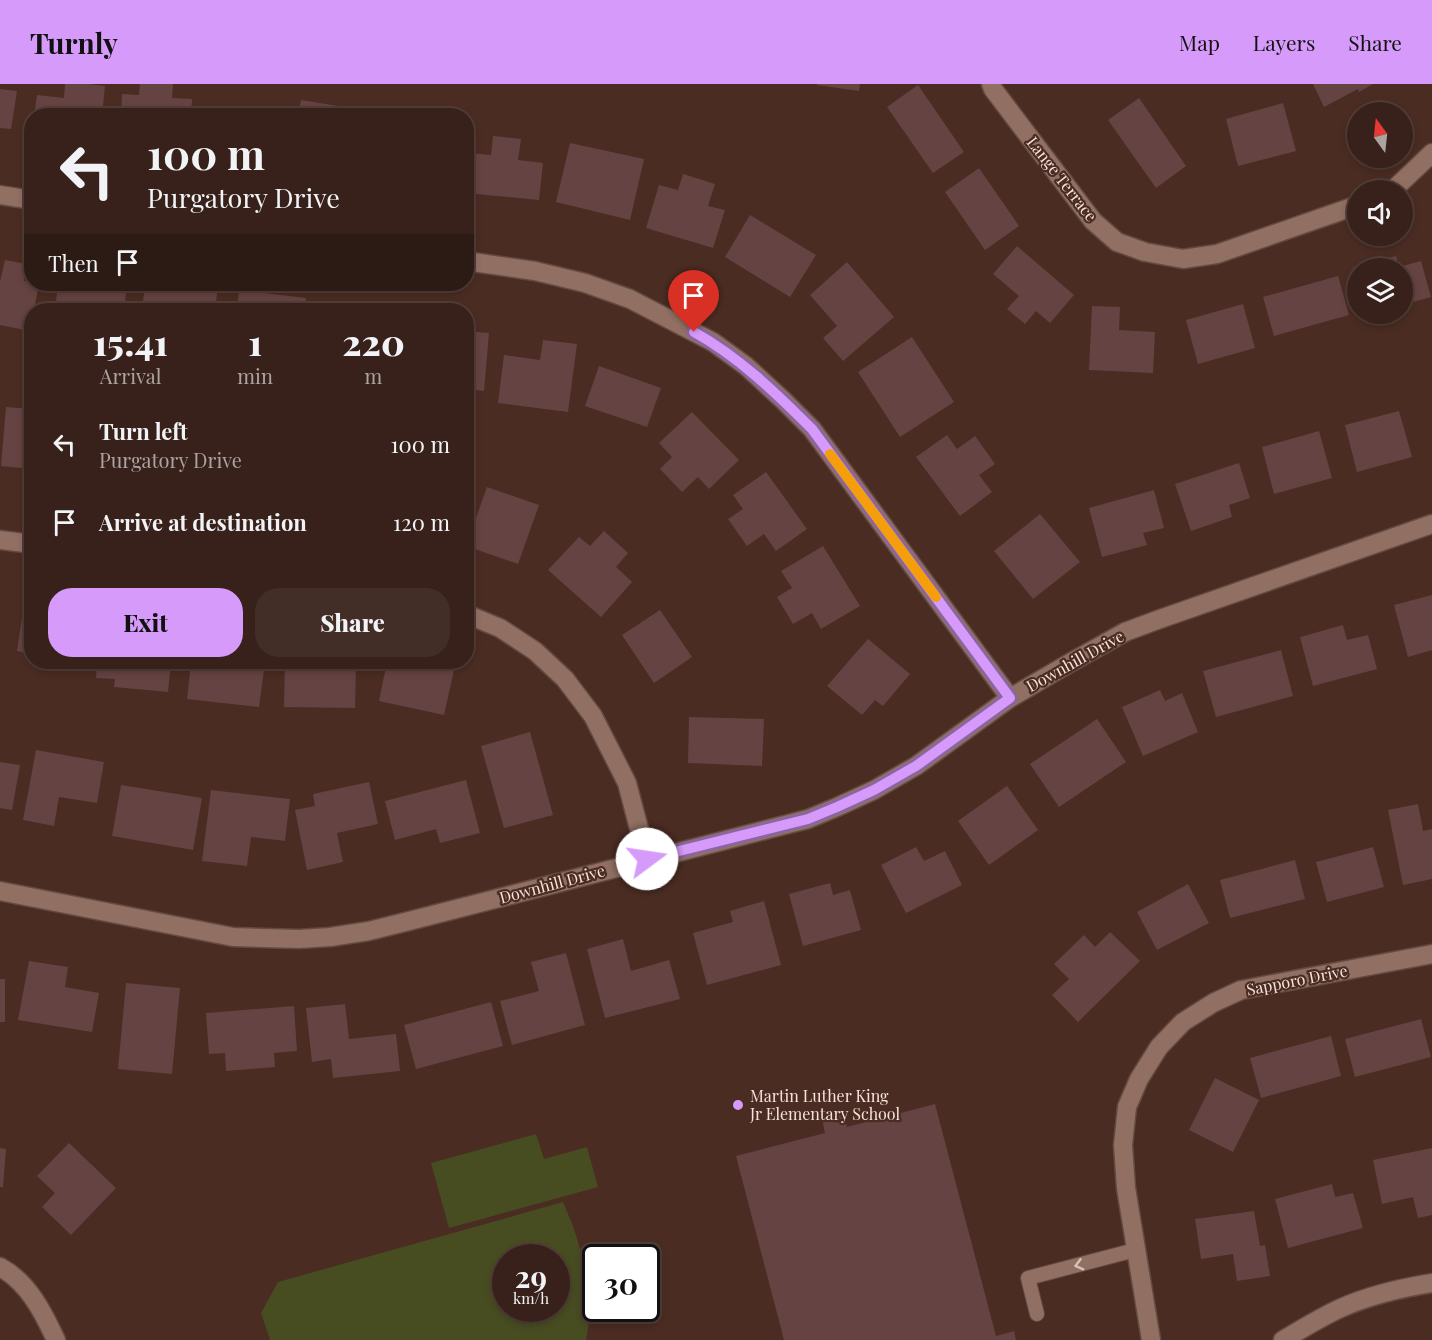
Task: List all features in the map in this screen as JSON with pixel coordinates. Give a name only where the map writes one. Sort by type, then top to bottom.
[{"type":"street","name":"Lange Terrace","points":[[990,84],[1093,221],[1117,242],[1145,252],[1183,259],[1216,254],[1347,209]]},
{"type":"street","points":[[1404,180],[1432,153]]},
{"type":"street","points":[[0,195],[24,199]]},
{"type":"street","points":[[474,262],[535,271],[585,283],[630,299],[713,342],[746,366],[812,429],[1010,698]]},
{"type":"street","name":"Downhill Drive","points":[[0,891],[233,937],[299,939],[369,931],[808,819],[874,790],[916,766],[1010,698],[1125,632],[1432,524]]},
{"type":"street","points":[[0,540],[24,543]]},
{"type":"street","points":[[474,617],[500,628],[535,651],[565,679],[593,716],[627,783],[647,859]]},
{"type":"street","name":"Sapporo Drive","points":[[1151,1340],[1126,1188],[1123,1144],[1127,1107],[1139,1078],[1158,1047],[1183,1022],[1213,1003],[1241,990],[1432,954]]},
{"type":"street","points":[[0,1267],[29,1291],[56,1340]]},
{"type":"street","points":[[1283,1340],[1341,1308],[1367,1298],[1432,1283]]},
{"type":"lane","points":[[1037,1314],[1028,1278],[1135,1250]]},
{"type":"green space","points":[[536,1134],[544,1159],[587,1147],[598,1187],[449,1228],[431,1163]]},
{"type":"green space","points":[[563,1202],[582,1255],[582,1322],[589,1322],[586,1340],[270,1340],[261,1313],[278,1282]]},
{"type":"building","points":[[65,84],[105,86],[103,108],[35,108],[37,95],[64,98]]},
{"type":"building","points":[[140,84],[173,84],[172,98],[192,99],[191,108],[121,108],[122,94],[139,95]]},
{"type":"building","points":[[817,84],[860,84],[859,91]]},
{"type":"building","points":[[1313,84],[1373,84],[1359,92],[1358,89],[1324,107]]},
{"type":"building","points":[[918,85],[964,152],[933,173],[887,107]]},
{"type":"building","points":[[0,89],[17,91],[11,129],[0,128]]},
{"type":"building","points":[[1139,98],[1186,166],[1156,188],[1108,120]]},
{"type":"building","points":[[301,100],[350,108],[300,108]]},
{"type":"building","points":[[1283,103],[1296,151],[1238,166],[1226,119]]},
{"type":"building","points":[[493,136],[521,139],[518,160],[543,163],[539,200],[474,194],[474,153],[491,155]]},
{"type":"building","points":[[570,143],[644,159],[630,220],[556,202]]},
{"type":"building","points":[[979,168],[1019,226],[985,250],[945,192]]},
{"type":"building","points":[[683,174],[715,184],[708,206],[725,210],[713,248],[646,228],[659,185],[678,190]]},
{"type":"building","points":[[750,215],[816,255],[790,297],[725,257]]},
{"type":"building","points":[[1017,246],[1074,295],[1050,323],[1036,311],[1025,324],[1007,309],[1019,296],[993,274]]},
{"type":"building","points":[[5,260],[24,264],[24,291],[38,291],[35,303],[24,303],[24,330],[0,325],[0,282]]},
{"type":"building","points":[[1421,261],[1431,297],[1413,302],[1413,263]]},
{"type":"building","points":[[847,262],[894,317],[843,361],[823,338],[837,326],[810,295]]},
{"type":"building","points":[[1338,276],[1347,316],[1274,336],[1263,297]]},
{"type":"building","points":[[57,291],[126,291],[125,303],[56,303]]},
{"type":"building","points":[[144,291],[217,291],[216,303],[143,303]]},
{"type":"building","points":[[239,291],[306,298],[306,303],[238,303]]},
{"type":"building","points":[[1243,304],[1255,348],[1198,364],[1186,320]]},
{"type":"building","points":[[1092,306],[1120,307],[1119,330],[1155,332],[1153,373],[1089,370]]},
{"type":"building","points":[[474,332],[489,333],[484,391],[474,390]]},
{"type":"building","points":[[912,337],[954,402],[900,437],[858,372]]},
{"type":"building","points":[[543,340],[577,344],[568,412],[498,403],[504,355],[540,360]]},
{"type":"building","points":[[599,366],[661,388],[647,427],[585,406]]},
{"type":"building","points":[[6,407],[24,408],[24,468],[1,466]]},
{"type":"building","points":[[1399,411],[1412,457],[1357,472],[1345,425]]},
{"type":"building","points":[[692,412],[739,460],[709,489],[698,477],[682,492],[660,469],[672,457],[659,443]]},
{"type":"building","points":[[1319,431],[1332,478],[1274,494],[1262,447]]},
{"type":"building","points":[[947,435],[957,449],[975,436],[995,464],[979,475],[992,492],[960,516],[916,457]]},
{"type":"building","points":[[1239,463],[1250,498],[1229,505],[1232,517],[1191,531],[1175,484]]},
{"type":"building","points":[[766,472],[807,529],[776,551],[764,534],[747,546],[728,519],[743,509],[733,495]]},
{"type":"building","points":[[487,487],[539,505],[518,564],[474,549],[474,524]]},
{"type":"building","points":[[1154,490],[1164,528],[1143,533],[1147,545],[1102,557],[1089,508]]},
{"type":"building","points":[[1040,514],[1080,562],[1033,599],[994,551]]},
{"type":"building","points":[[604,531],[628,553],[616,567],[632,582],[601,617],[548,570],[579,537],[590,546]]},
{"type":"building","points":[[823,546],[860,606],[821,629],[812,613],[793,624],[777,597],[792,588],[781,571]]},
{"type":"building","points":[[1432,595],[1432,650],[1408,657],[1394,605]]},
{"type":"building","points":[[24,604],[24,652],[17,651]]},
{"type":"building","points":[[660,610],[692,657],[654,683],[622,635]]},
{"type":"building","points":[[1343,625],[1347,640],[1368,635],[1377,669],[1313,686],[1300,637]]},
{"type":"building","points":[[868,639],[910,674],[883,706],[875,700],[862,715],[827,686]]},
{"type":"building","points":[[1281,650],[1293,696],[1216,717],[1203,671]]},
{"type":"building","points":[[97,669],[170,669],[168,692],[114,687],[115,679],[96,678]]},
{"type":"building","points":[[190,669],[264,669],[259,707],[187,699]]},
{"type":"building","points":[[285,669],[356,669],[355,708],[284,707]]},
{"type":"building","points":[[386,669],[454,670],[444,715],[379,701]]},
{"type":"building","points":[[1160,690],[1165,701],[1182,693],[1198,732],[1143,756],[1122,707]]},
{"type":"building","points":[[689,717],[764,719],[762,766],[688,763]]},
{"type":"building","points":[[1097,719],[1126,762],[1059,807],[1030,764]]},
{"type":"building","points":[[530,732],[553,815],[504,828],[481,746]]},
{"type":"building","points":[[36,750],[104,762],[97,803],[59,797],[54,826],[23,820]]},
{"type":"building","points":[[0,762],[20,765],[12,810],[0,808]]},
{"type":"building","points":[[466,780],[480,833],[440,843],[436,829],[395,840],[385,801]]},
{"type":"building","points":[[369,782],[378,824],[337,833],[343,862],[307,870],[295,810],[315,806],[313,794]]},
{"type":"building","points":[[121,785],[202,798],[193,850],[112,836]]},
{"type":"building","points":[[1007,786],[1038,830],[989,865],[958,821]]},
{"type":"building","points":[[211,790],[290,799],[285,841],[251,837],[247,866],[202,861]]},
{"type":"building","points":[[1418,804],[1423,831],[1432,829],[1432,879],[1403,885],[1388,810]]},
{"type":"building","points":[[916,847],[924,861],[945,851],[962,885],[906,913],[881,865]]},
{"type":"building","points":[[1373,847],[1384,887],[1327,902],[1316,862]]},
{"type":"building","points":[[1295,860],[1305,899],[1230,918],[1220,880]]},
{"type":"building","points":[[830,883],[833,895],[850,890],[861,930],[803,946],[789,894]]},
{"type":"building","points":[[1188,884],[1209,923],[1157,950],[1137,912]]},
{"type":"building","points":[[764,901],[781,965],[707,985],[693,933],[733,922],[730,911]]},
{"type":"building","points":[[1110,932],[1140,961],[1078,1022],[1052,995],[1069,979],[1054,964],[1084,935],[1095,947]]},
{"type":"building","points":[[623,939],[631,971],[669,960],[680,999],[605,1018],[587,949]]},
{"type":"building","points":[[566,953],[585,1025],[512,1045],[500,1001],[539,991],[531,962]]},
{"type":"building","points":[[29,961],[68,967],[65,987],[99,993],[92,1032],[18,1020]]},
{"type":"building","points":[[0,979],[5,979],[5,1022],[0,1022]]},
{"type":"building","points":[[126,983],[180,988],[172,1074],[118,1069]]},
{"type":"building","points":[[491,1002],[503,1046],[416,1069],[404,1025]]},
{"type":"building","points":[[345,1004],[349,1039],[396,1034],[400,1071],[333,1078],[331,1059],[312,1062],[306,1008]]},
{"type":"building","points":[[294,1006],[297,1051],[274,1053],[275,1067],[226,1071],[225,1053],[209,1054],[206,1013]]},
{"type":"building","points":[[1421,1019],[1431,1057],[1355,1077],[1345,1039]]},
{"type":"building","points":[[1331,1036],[1341,1076],[1261,1098],[1250,1058]]},
{"type":"building","points":[[1215,1078],[1259,1100],[1233,1152],[1189,1130]]},
{"type":"building","points":[[935,1104],[996,1336],[1014,1331],[1016,1340],[784,1340],[736,1156],[825,1133],[822,1119],[843,1114],[847,1127]]},
{"type":"building","points":[[69,1143],[116,1188],[71,1235],[42,1207],[55,1193],[37,1176]]},
{"type":"building","points":[[0,1148],[6,1149],[3,1187],[0,1187]]},
{"type":"building","points":[[1432,1148],[1432,1215],[1418,1218],[1413,1197],[1382,1204],[1373,1160]]},
{"type":"building","points":[[1332,1184],[1335,1197],[1353,1193],[1363,1228],[1288,1248],[1275,1199]]},
{"type":"building","points":[[1254,1211],[1260,1246],[1265,1245],[1270,1276],[1237,1281],[1233,1254],[1201,1259],[1195,1219]]},
{"type":"slow traffic","points":[[830,454],[936,597]]},
{"type":"place","name":"Martin Luther King Jr Elementary School","points":[[738,1105]]},
{"type":"route","points":[[647,859],[808,819],[837,807],[874,790],[916,766],[1010,698],[812,429],[746,366],[713,342],[694,332]]}]
